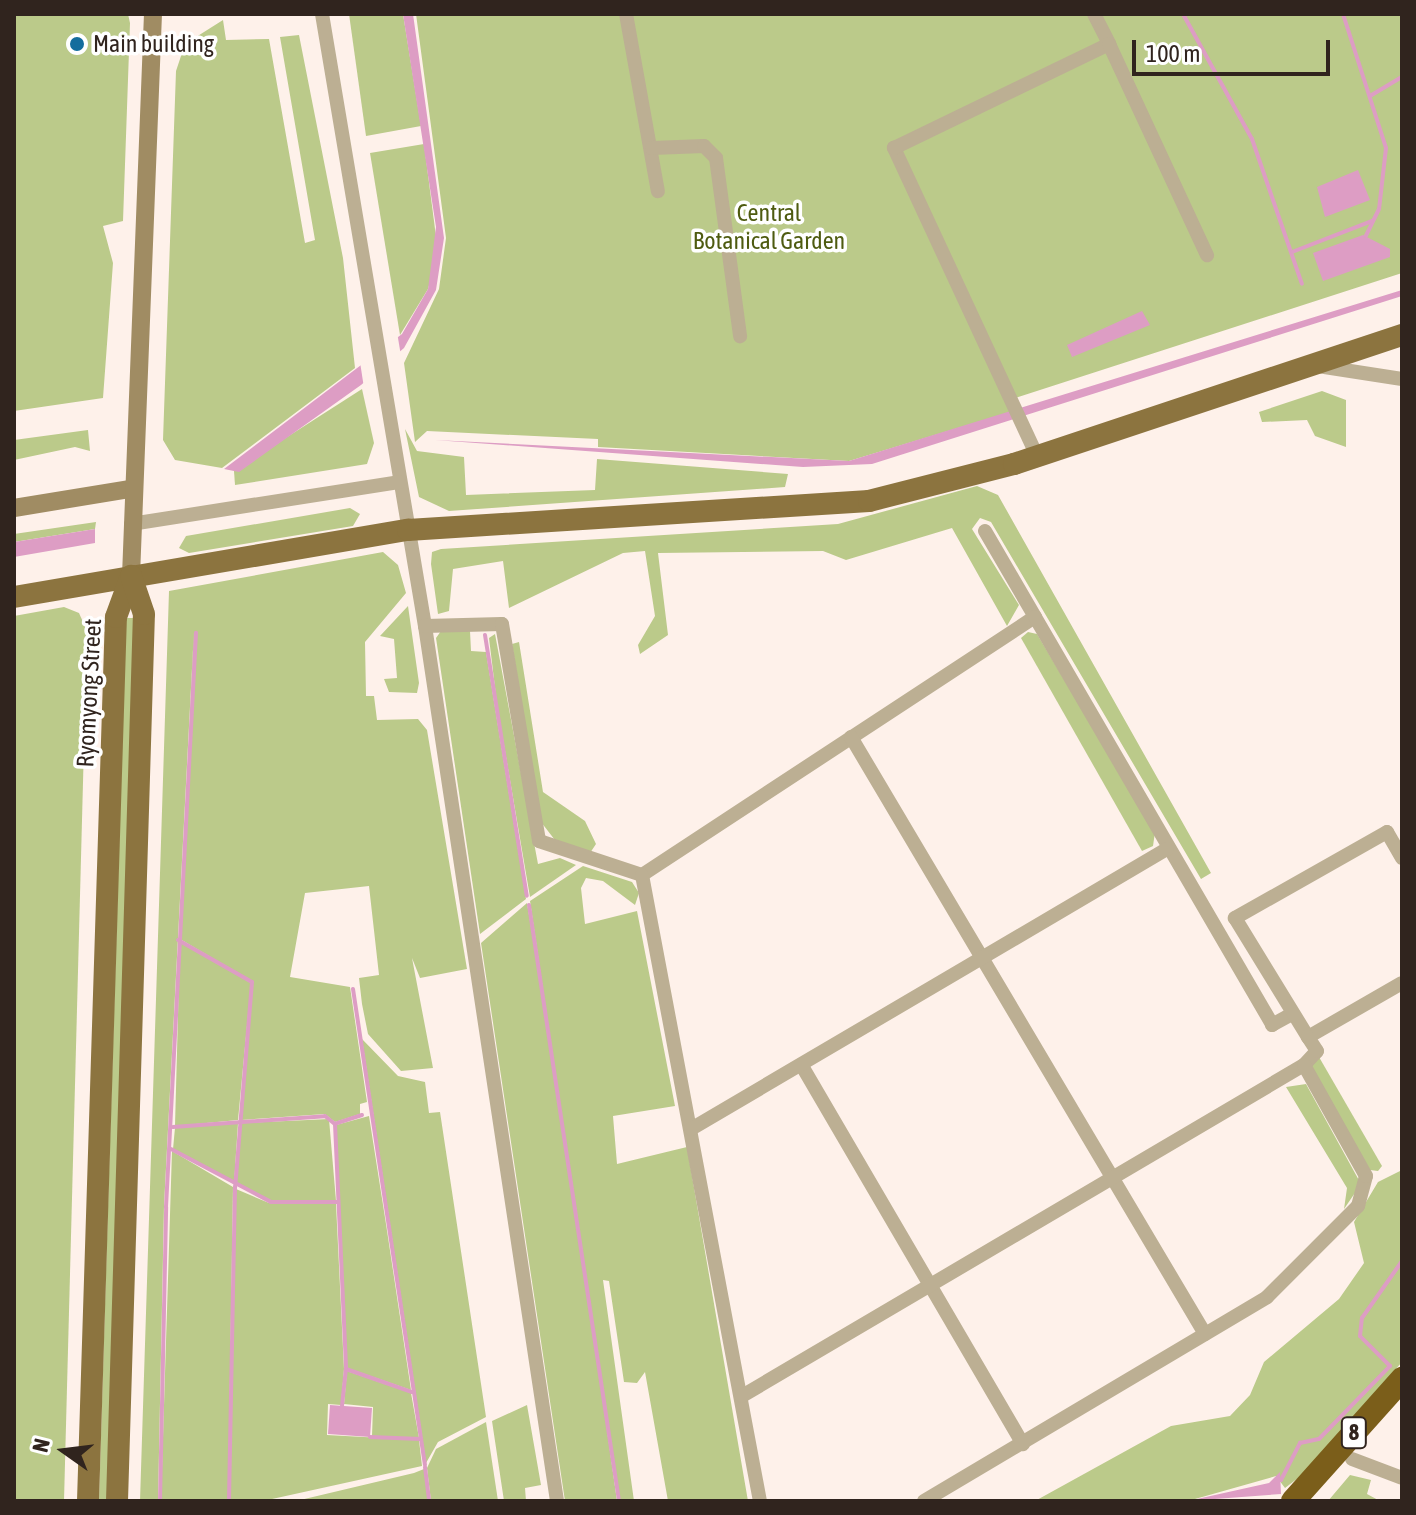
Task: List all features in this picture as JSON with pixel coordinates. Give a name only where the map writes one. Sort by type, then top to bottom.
[{"type":"highway","name":"8","points":[[1308,1497],[1402,1379]]},
{"type":"highway","name":"8","points":[[1308,1497],[1352,1459],[1402,1403]]},
{"type":"main road","points":[[14,597],[408,530],[869,501],[1037,456],[1402,335]]},
{"type":"main road","points":[[117,1501],[144,614],[131,576]]},
{"type":"main road","name":"Ryomyong Street","points":[[88,1501],[116,617],[131,576]]},
{"type":"street","points":[[131,576],[130,489],[153,14]]},
{"type":"street","points":[[322,14],[384,399],[425,626],[557,1501]]},
{"type":"street","points":[[626,14],[658,191]]},
{"type":"street","points":[[1094,14],[1207,255]]},
{"type":"street","points":[[1037,456],[894,148],[1109,44]]},
{"type":"street","points":[[652,148],[704,146],[716,158],[740,336]]},
{"type":"street","points":[[1309,365],[1402,379]]},
{"type":"street","points":[[131,524],[399,482]]},
{"type":"street","points":[[14,508],[130,489]]},
{"type":"street","points":[[985,531],[1272,1025],[1292,1014]]},
{"type":"street","points":[[642,875],[1035,617]]},
{"type":"street","points":[[425,626],[485,620],[502,624],[539,841],[642,875]]},
{"type":"street","points":[[851,737],[984,956],[1205,1334]]},
{"type":"street","points":[[742,1396],[1304,1065],[1317,1051],[1235,918],[1387,832],[1402,858]]},
{"type":"street","points":[[691,1129],[1167,849]]},
{"type":"street","points":[[642,875],[760,1501]]},
{"type":"street","points":[[1308,1037],[1402,983]]},
{"type":"street","points":[[924,1501],[1205,1334],[1293,1276],[1365,1191],[1366,1176],[1304,1065]]},
{"type":"street","points":[[802,1066],[1023,1444]]},
{"type":"street","points":[[1352,1459],[1402,1478]]},
{"type":"green space","points":[[14,14],[128,14],[130,23],[123,221],[103,226],[113,263],[103,398],[14,411]]},
{"type":"green space","points":[[349,14],[403,14],[421,126],[366,136]]},
{"type":"green space","name":"Central Botanical Garden","points":[[416,14],[1402,14],[1402,273],[1006,401],[1011,412],[849,461],[598,447],[598,439],[427,431],[415,442],[404,363],[439,289],[446,238]]},
{"type":"green space","points":[[223,20],[226,40],[269,39],[305,243],[315,240],[280,37],[299,35],[343,258],[355,368],[222,468],[175,460],[163,440],[176,71],[185,44]]},
{"type":"green space","points":[[424,144],[438,252],[428,289],[400,335],[370,153]]},
{"type":"green space","points":[[362,389],[374,443],[367,464],[235,485],[234,471]]},
{"type":"green space","points":[[1322,391],[1346,400],[1346,447],[1315,436],[1307,420],[1262,422],[1259,412]]},
{"type":"green space","points":[[405,429],[417,451],[464,457],[466,495],[595,490],[597,459],[788,474],[785,487],[449,511],[419,497]]},
{"type":"green space","points":[[88,430],[90,451],[75,447],[14,460],[14,440]]},
{"type":"green space","points":[[977,486],[998,495],[1211,873],[1201,879],[991,522],[980,518],[972,529],[1019,605],[1007,626],[952,528],[846,560],[823,551],[658,553],[668,635],[640,654],[638,645],[655,616],[645,551],[623,553],[509,608],[503,561],[453,569],[449,611],[438,614],[431,564],[432,552],[441,549],[838,524]]},
{"type":"green space","points":[[350,508],[360,514],[353,526],[189,553],[179,548],[186,536]]},
{"type":"green space","points":[[96,522],[95,529],[14,542],[14,534]]},
{"type":"green space","points":[[383,552],[398,565],[406,593],[365,642],[366,696],[374,696],[377,720],[418,719],[427,730],[467,969],[420,978],[412,958],[433,1068],[401,1071],[368,1034],[362,1004],[359,978],[379,975],[369,886],[305,893],[290,977],[350,987],[367,1102],[360,1104],[360,1114],[335,1122],[325,1114],[241,1120],[253,982],[180,939],[194,630],[164,1206],[158,1501],[140,1501],[169,591]]},
{"type":"green space","points":[[408,606],[419,683],[417,693],[389,692],[384,679],[397,678],[394,639],[380,636]]},
{"type":"green space","points":[[64,607],[79,613],[87,631],[64,1501],[14,1501],[14,616]]},
{"type":"green space","points":[[126,618],[135,618],[108,1501],[99,1501]]},
{"type":"green space","points":[[441,631],[470,631],[471,651],[486,652],[526,899],[480,934],[436,638]]},
{"type":"green space","points":[[1028,632],[1037,634],[1155,832],[1153,846],[1142,851],[1021,638]]},
{"type":"green space","points":[[495,634],[538,864],[560,858],[576,865],[530,897],[497,704],[489,638]]},
{"type":"green space","points":[[519,642],[543,792],[585,821],[596,844],[590,853],[558,844],[541,822],[512,644]]},
{"type":"green space","points":[[583,866],[632,882],[639,893],[635,905],[603,881],[586,878],[581,888],[585,924],[637,911],[675,1106],[613,1116],[617,1164],[687,1147],[748,1501],[668,1501],[645,1372],[637,1383],[624,1382],[609,1281],[603,1280],[634,1501],[620,1501],[569,1161],[617,1501],[565,1501],[481,943],[527,903],[555,1071],[530,901]]},
{"type":"green space","points":[[180,941],[251,983],[238,1120],[175,1126]]},
{"type":"green space","points":[[362,1039],[398,1076],[425,1082],[429,1113],[440,1112],[486,1417],[438,1442],[426,1463]]},
{"type":"green space","points":[[1319,1057],[1382,1166],[1378,1171],[1370,1170],[1310,1067]]},
{"type":"green space","points":[[1306,1084],[1361,1184],[1344,1209],[1347,1188],[1286,1087]]},
{"type":"green space","points":[[369,1116],[411,1390],[347,1368],[336,1125]]},
{"type":"green space","points":[[329,1119],[336,1201],[271,1201],[236,1185],[241,1123]]},
{"type":"green space","points":[[238,1123],[234,1184],[173,1149],[175,1128]]},
{"type":"green space","points":[[172,1151],[233,1187],[228,1501],[161,1501]]},
{"type":"green space","points":[[1402,1170],[1402,1362],[1302,1475],[1285,1488],[1276,1476],[1188,1501],[1035,1501],[1171,1426],[1230,1416],[1250,1395],[1264,1362],[1339,1299],[1364,1263],[1354,1222],[1378,1182]]},
{"type":"green space","points":[[236,1189],[269,1203],[336,1204],[344,1369],[341,1405],[328,1404],[327,1435],[419,1440],[422,1466],[263,1501],[230,1501]]},
{"type":"green space","points":[[347,1371],[411,1393],[419,1438],[372,1436],[373,1407],[344,1404]]},
{"type":"green space","points":[[527,1405],[541,1485],[525,1488],[526,1501],[504,1501],[492,1421]]},
{"type":"green space","points":[[486,1422],[498,1501],[431,1501],[427,1468],[436,1449]]},
{"type":"green space","points":[[424,1469],[428,1501],[296,1501],[414,1473]]},
{"type":"green space","points":[[1350,1475],[1371,1480],[1367,1494],[1380,1501],[1328,1501]]},
{"type":"shaded area","points":[[403,14],[413,14],[444,238],[436,290],[404,348],[361,385],[239,472],[224,469],[402,334],[428,289],[436,227]]},
{"type":"shaded area","points":[[1358,170],[1370,200],[1325,217],[1317,187]]},
{"type":"shaded area","points":[[1363,235],[1390,249],[1390,257],[1323,281],[1313,253]]},
{"type":"shaded area","points":[[1402,290],[1402,296],[872,464],[803,467],[435,440],[849,461]]},
{"type":"shaded area","points":[[1142,311],[1150,325],[1072,357],[1067,345]]},
{"type":"shaded area","points":[[95,529],[95,543],[14,557],[14,542]]},
{"type":"shaded area","points":[[330,1405],[372,1408],[370,1437],[328,1434]]},
{"type":"shaded area","points":[[1280,1472],[1281,1494],[1188,1501],[1269,1483]]},
{"type":"pier","points":[[397,332],[401,356],[364,388],[360,362]]},
{"type":"waterway","points":[[1183,14],[1252,139],[1302,284]]},
{"type":"waterway","points":[[1343,14],[1386,148],[1379,209],[1366,236]]},
{"type":"waterway","points":[[1370,96],[1402,77]]},
{"type":"waterway","points":[[1292,252],[1372,221]]},
{"type":"waterway","points":[[160,1501],[166,1207],[196,633]]},
{"type":"waterway","points":[[485,635],[527,896]]},
{"type":"waterway","points":[[529,905],[619,1501]]},
{"type":"waterway","points":[[178,940],[252,982],[235,1187],[229,1501]]},
{"type":"waterway","points":[[353,989],[425,1465]]},
{"type":"waterway","points":[[362,1115],[335,1124],[346,1369],[412,1392]]},
{"type":"waterway","points":[[173,1127],[325,1116],[335,1124]]},
{"type":"waterway","points":[[171,1149],[271,1202],[337,1202]]},
{"type":"waterway","points":[[1281,1480],[1300,1443],[1319,1439],[1390,1366],[1360,1336],[1362,1318],[1402,1261]]},
{"type":"waterway","points":[[342,1406],[346,1369]]},
{"type":"waterway","points":[[370,1437],[421,1439]]},
{"type":"waterway","points":[[425,1467],[429,1501]]},
{"type":"place","name":"Main building","points":[[77,44]]}]
